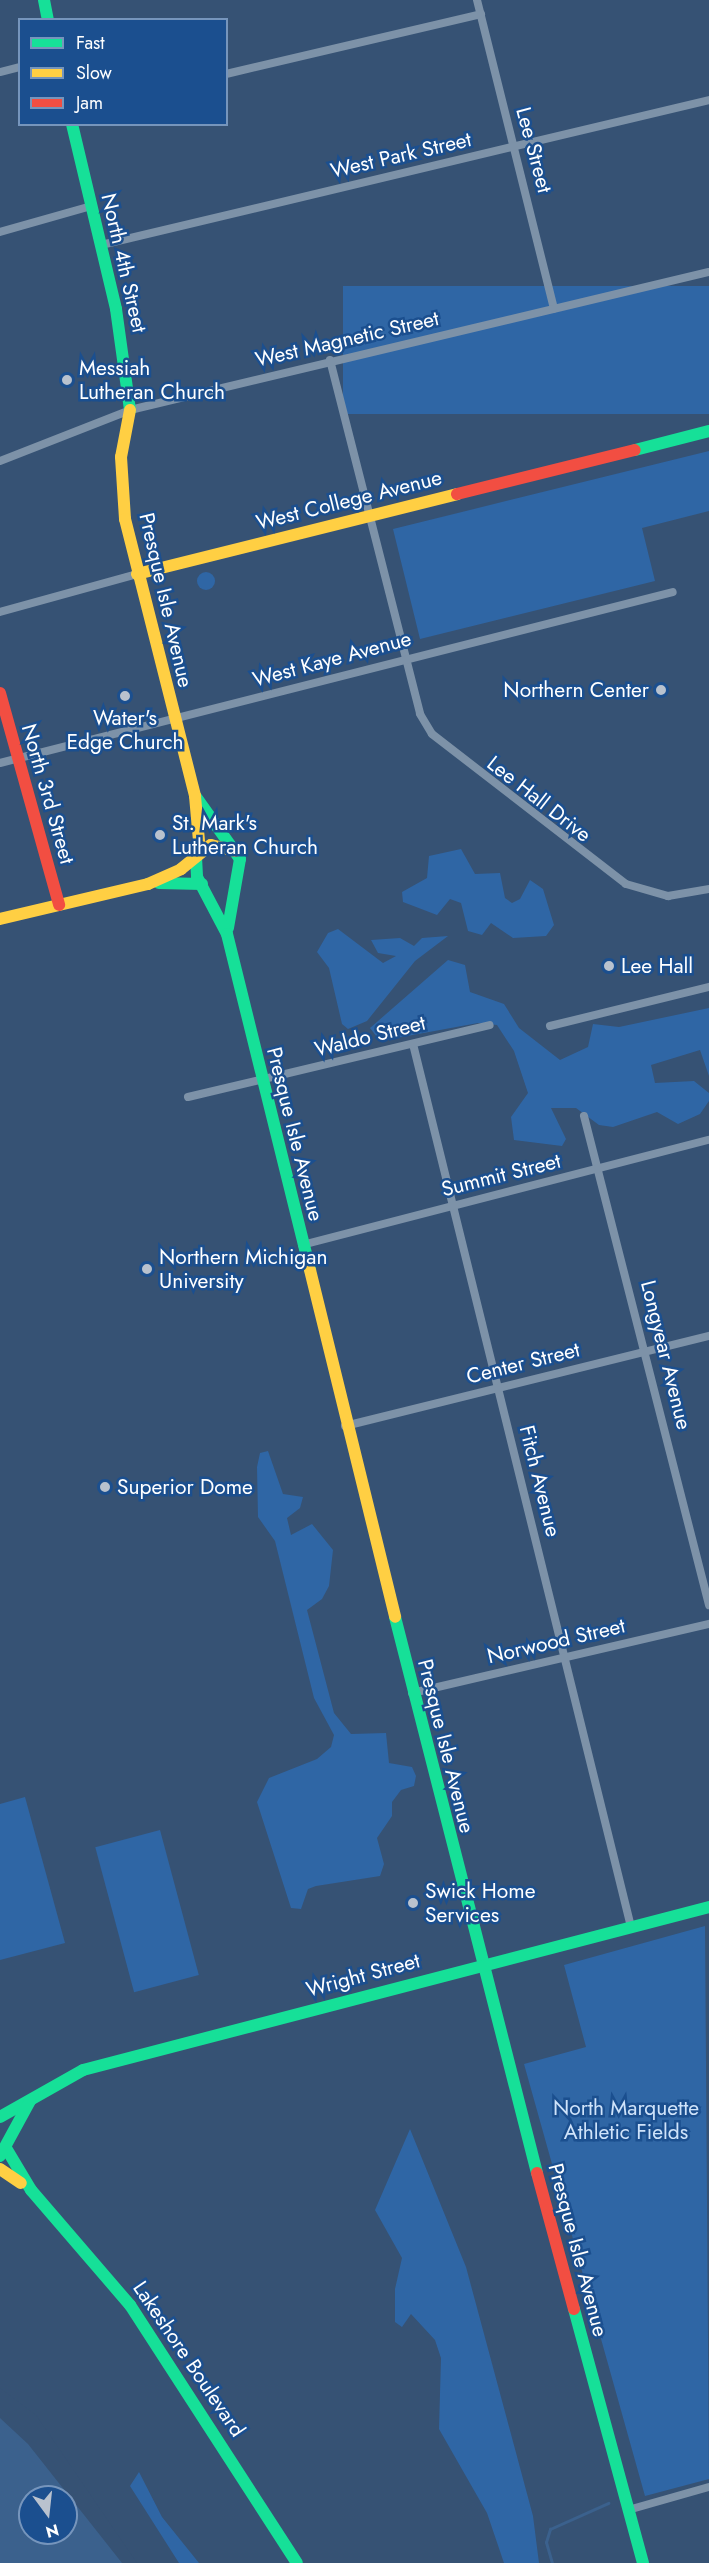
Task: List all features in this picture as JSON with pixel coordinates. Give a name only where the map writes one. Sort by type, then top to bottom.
[{"type":"street","points":[[44,0],[48,18]]},
{"type":"street","name":"Lee Street","points":[[477,0],[554,309]]},
{"type":"street","points":[[228,74],[481,14]]},
{"type":"street","points":[[0,72],[18,68]]},
{"type":"street","name":"West Park Street","points":[[101,245],[709,100]]},
{"type":"street","name":"North 4th Street","points":[[72,126],[130,380],[130,410]]},
{"type":"street","points":[[0,232],[91,206]]},
{"type":"street","name":"West Magnetic Street","points":[[0,461],[130,410],[330,360],[709,272]]},
{"type":"street","name":"Lee Hall Drive","points":[[330,360],[420,714],[444,748],[603,870],[645,892],[668,896],[709,889]]},
{"type":"street","name":"Presque Isle Avenue","points":[[130,410],[122,491],[137,574],[173,720],[195,796],[198,855],[195,872],[227,934],[345,1426],[481,1965],[643,2563]]},
{"type":"street","name":"West College Avenue","points":[[0,612],[137,574],[709,431]]},
{"type":"street","name":"West Kaye Avenue","points":[[0,763],[173,720],[406,657],[674,592]]},
{"type":"street","name":"North 3rd Street","points":[[0,693],[59,905]]},
{"type":"street","name":"Presque Isle Avenue","points":[[195,796],[235,850],[241,864],[238,879],[230,896],[227,934]]},
{"type":"street","points":[[148,884],[216,844],[235,850]]},
{"type":"street","points":[[0,919],[148,884],[203,885],[222,890],[238,879]]},
{"type":"street","points":[[550,1026],[709,987]]},
{"type":"street","name":"Waldo Street","points":[[188,1097],[490,1025]]},
{"type":"street","name":"Fitch Avenue","points":[[413,1044],[631,1927]]},
{"type":"street","name":"Longyear Avenue","points":[[584,1116],[601,1168],[709,1605]]},
{"type":"street","name":"Summit Street","points":[[302,1245],[709,1140]]},
{"type":"street","name":"Center Street","points":[[345,1426],[709,1336]]},
{"type":"street","name":"Norwood Street","points":[[412,1693],[709,1624]]},
{"type":"street","name":"Wright Street","points":[[0,2116],[84,2070],[709,1907]]},
{"type":"street","points":[[5,2149],[33,2097]]},
{"type":"street","name":"Lakeshore Boulevard","points":[[0,2122],[5,2149],[31,2190],[130,2305],[297,2563]]},
{"type":"street","name":"Lakeshore Boulevard","points":[[0,2169],[31,2190]]},
{"type":"street","points":[[628,2510],[709,2487]]},
{"type":"green space","points":[[343,286],[709,286],[709,414],[343,414]]},
{"type":"green space","points":[[709,451],[709,511],[642,528],[655,581],[420,639],[393,529]]},
{"type":"green space","points":[[206,572],[212,575],[215,581],[212,587],[206,590],[200,587],[197,581],[200,575]]},
{"type":"green space","points":[[461,849],[475,874],[500,873],[505,898],[512,903],[520,899],[530,880],[543,889],[554,925],[546,936],[513,938],[491,923],[482,935],[468,931],[461,903],[450,899],[437,915],[403,902],[402,892],[427,878],[429,856]]},
{"type":"green space","points":[[338,929],[383,963],[396,956],[378,953],[371,940],[400,938],[414,946],[422,938],[448,936],[415,961],[367,1021],[348,1029],[342,1024],[329,968],[317,952],[328,933]]},
{"type":"green space","points":[[448,960],[465,965],[470,992],[504,1004],[519,1028],[560,1060],[588,1047],[593,1024],[619,1027],[709,1008],[709,1076],[700,1050],[651,1065],[655,1083],[694,1081],[709,1093],[709,1101],[700,1114],[678,1124],[657,1112],[613,1127],[599,1125],[576,1108],[551,1108],[566,1139],[562,1146],[514,1140],[511,1117],[528,1093],[514,1051],[497,1025],[478,1023],[380,1041],[370,1028]]},
{"type":"green space","points":[[268,1451],[283,1494],[303,1497],[300,1508],[287,1518],[291,1535],[312,1524],[333,1550],[329,1586],[322,1599],[307,1610],[334,1713],[351,1734],[386,1733],[389,1763],[412,1767],[416,1776],[414,1786],[401,1790],[392,1802],[392,1816],[377,1838],[384,1864],[380,1876],[308,1889],[301,1909],[291,1908],[257,1802],[269,1778],[317,1759],[331,1747],[334,1735],[314,1698],[275,1541],[258,1517],[257,1467],[260,1453]]},
{"type":"green space","points":[[25,1797],[65,1943],[0,1960],[0,1804]]},
{"type":"green space","points":[[160,1830],[199,1975],[134,1992],[95,1847]]},
{"type":"green space","name":"North Marquette Athletic Fields","points":[[705,1926],[709,2479],[645,2496],[524,2064],[586,2047],[564,1965]]},
{"type":"green space","points":[[410,2129],[466,2267],[533,2516],[539,2563],[504,2563],[487,2513],[439,2429],[441,2358],[435,2340],[411,2314],[402,2327],[395,2322],[395,2289],[402,2258],[375,2210]]},
{"type":"green space","points":[[139,2472],[162,2517],[199,2563],[179,2563],[130,2486]]},
{"type":"shaded area","points":[[0,2391],[73,2485],[18,2485],[18,2545],[78,2545],[78,2491],[134,2563],[0,2563]]},
{"type":"pier","points":[[0,2388],[36,2415],[137,2563],[122,2563],[78,2507],[78,2485],[60,2485],[28,2444],[0,2418]]},
{"type":"waterway","points":[[552,2563],[546,2542],[550,2529],[608,2503]]},
{"type":"traffic: fast","points":[[44,0],[48,18]]},
{"type":"traffic: fast","points":[[72,126],[116,309],[130,410]]},
{"type":"traffic: fast","points":[[635,450],[709,431]]},
{"type":"traffic: fast","points":[[196,797],[240,859],[228,928]]},
{"type":"traffic: fast","points":[[196,857],[197,877],[227,934],[310,1270]]},
{"type":"traffic: fast","points":[[159,883],[202,884]]},
{"type":"traffic: fast","points":[[395,1617],[537,2173]]},
{"type":"traffic: fast","points":[[0,2117],[83,2070],[709,1907]]},
{"type":"traffic: fast","points":[[0,2156],[30,2101]]},
{"type":"traffic: fast","points":[[6,2148],[31,2190],[130,2305],[297,2563]]},
{"type":"traffic: fast","points":[[574,2309],[643,2563]]},
{"type":"traffic: slow","points":[[130,410],[121,457],[125,519],[195,796],[200,852]]},
{"type":"traffic: slow","points":[[137,574],[457,494]]},
{"type":"traffic: slow","points":[[0,919],[148,884],[181,869],[211,845],[235,851]]},
{"type":"traffic: slow","points":[[310,1270],[395,1617]]},
{"type":"traffic: slow","points":[[0,2169],[21,2183]]},
{"type":"traffic: jam","points":[[457,494],[635,450]]},
{"type":"traffic: jam","points":[[0,693],[59,905]]},
{"type":"traffic: jam","points":[[537,2173],[574,2309]]},
{"type":"place","name":"Messiah Lutheran Church","points":[[67,380]]},
{"type":"place","name":"Northern Center","points":[[661,690]]},
{"type":"place","name":"Water's Edge Church","points":[[125,696]]},
{"type":"place","name":"St. Mark's Lutheran Church","points":[[160,835]]},
{"type":"place","name":"Lee Hall","points":[[609,966]]},
{"type":"place","name":"Northern Michigan University","points":[[147,1269]]},
{"type":"place","name":"Superior Dome","points":[[105,1487]]},
{"type":"place","name":"Swick Home Services","points":[[413,1903]]}]
